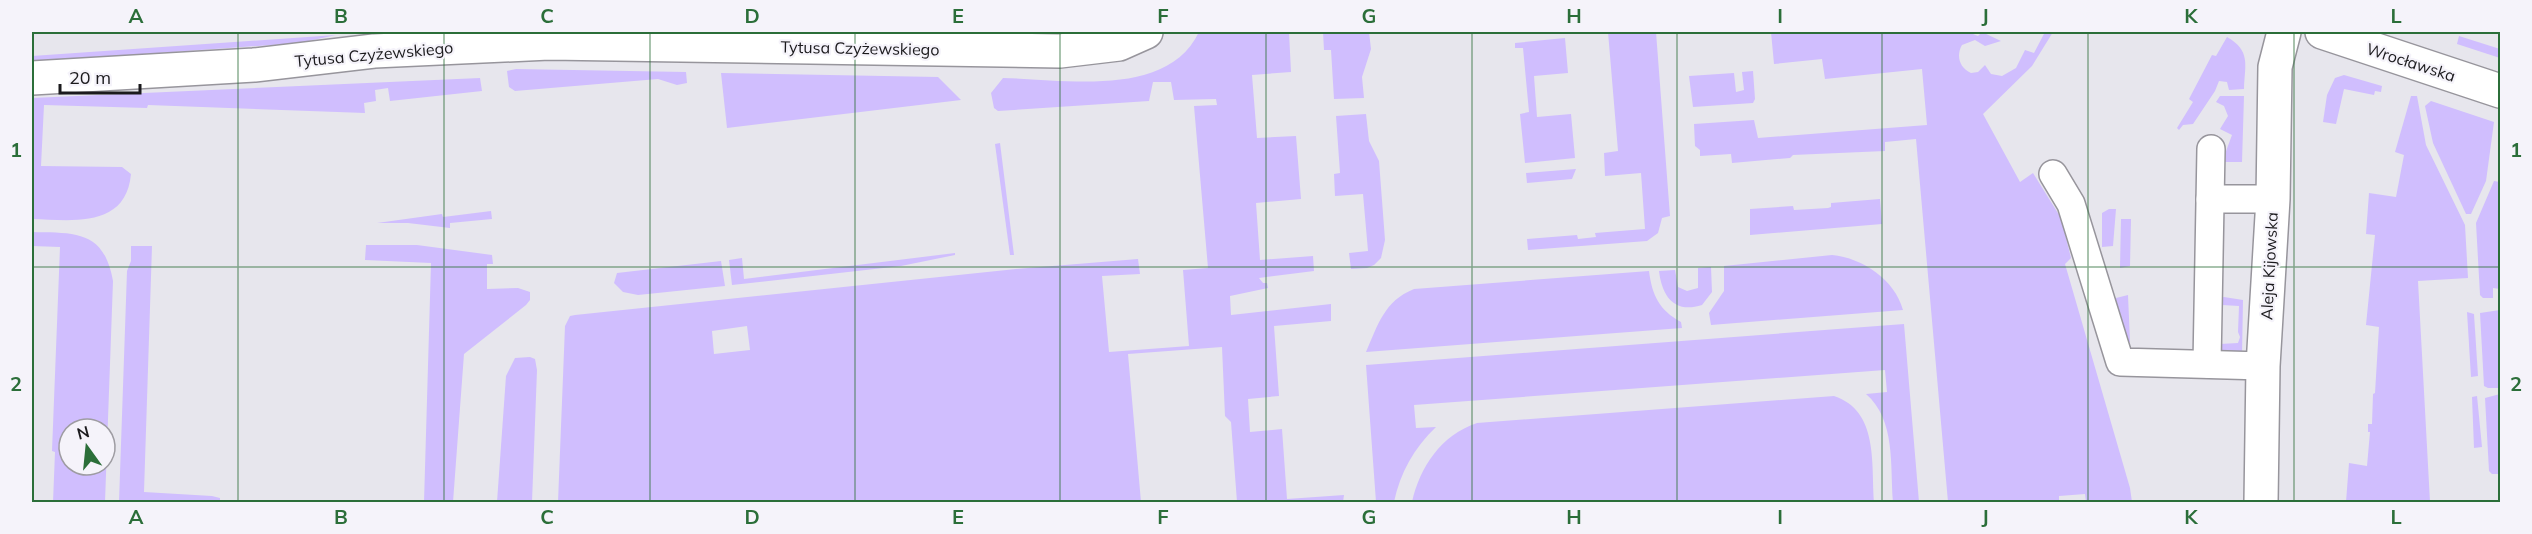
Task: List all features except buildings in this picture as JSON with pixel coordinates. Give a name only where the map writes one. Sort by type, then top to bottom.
[{"type":"street","name":"Tytusa Czyżewskiego","points":[[32,78],[254,65],[374,51],[549,37],[1060,51],[1119,44],[1146,32]]},
{"type":"street","name":"Aleja Kijowska","points":[[2261,502],[2263,366],[2273,199],[2275,67],[2284,32]]},
{"type":"street","name":"Wrocławska","points":[[2322,32],[2500,91]]},
{"type":"street","points":[[2207,364],[2211,149]]},
{"type":"street","points":[[2052,174],[2071,204],[2120,362],[2263,366]]},
{"type":"street","points":[[2210,199],[2273,199]]},
{"type":"shaded area","points":[[1199,32],[1289,32],[1291,72],[1252,75],[1257,138],[1296,136],[1301,199],[1256,203],[1260,260],[1313,256],[1314,271],[1259,278],[1263,283],[1267,283],[1268,288],[1230,296],[1231,315],[1331,304],[1331,321],[1274,326],[1279,396],[1248,399],[1250,432],[1282,429],[1287,499],[1344,495],[1343,502],[1237,502],[1231,422],[1225,416],[1222,347],[1128,354],[1141,502],[558,502],[565,326],[570,316],[1016,269],[1138,259],[1140,274],[1102,276],[1109,352],[1189,346],[1183,270],[1208,268],[1194,106],[1217,105],[1216,99],[1174,100],[1171,82],[1153,82],[1149,101],[998,111],[994,108],[991,93],[1003,78],[1083,82],[1139,76],[1163,68],[1184,53]],"holes":[[[747,326],[750,350],[714,354],[712,331]]]},
{"type":"shaded area","points":[[1323,32],[1369,32],[1371,49],[1362,77],[1364,98],[1334,99],[1331,50],[1324,50]]},
{"type":"shaded area","points":[[1608,32],[1656,32],[1670,216],[1662,218],[1658,233],[1647,241],[1528,250],[1527,239],[1577,235],[1578,239],[1596,237],[1595,233],[1645,229],[1641,173],[1605,176],[1604,153],[1618,151]]},
{"type":"shaded area","points":[[1771,32],[1968,32],[1978,36],[1982,32],[2001,41],[1985,46],[1975,40],[1962,45],[1959,53],[1961,65],[1971,73],[1978,72],[1985,65],[1991,74],[2002,76],[2016,68],[2025,50],[2034,53],[2045,32],[2053,32],[2032,66],[1983,114],[2020,182],[2033,173],[2061,218],[2071,258],[2065,264],[2130,488],[2132,502],[2086,502],[2085,494],[2059,496],[2059,502],[1948,502],[1916,139],[1885,142],[1885,151],[1793,155],[1790,158],[1732,163],[1731,154],[1700,156],[1700,150],[1695,146],[1694,124],[1754,120],[1758,138],[1927,125],[1922,69],[1825,79],[1822,59],[1774,64]]},
{"type":"shaded area","points":[[336,35],[299,43],[32,62],[32,56]]},
{"type":"shaded area","points":[[2459,36],[2500,49],[2500,58],[2457,44]]},
{"type":"shaded area","points":[[2227,37],[2240,48],[2245,59],[2244,89],[2229,90],[2227,82],[2219,81],[2193,124],[2183,125],[2179,130],[2177,128],[2193,102],[2189,99],[2212,55],[2216,56]]},
{"type":"shaded area","points":[[1565,38],[1568,73],[1534,76],[1537,117],[1571,114],[1575,158],[1525,163],[1520,114],[1529,112],[1523,48],[1515,48],[1515,43]]},
{"type":"shaded area","points":[[516,69],[686,72],[687,83],[677,85],[658,79],[515,91],[509,87],[507,71]]},
{"type":"shaded area","points":[[1753,71],[1755,99],[1753,103],[1693,107],[1689,76],[1734,73],[1736,92],[1744,90],[1742,72]]},
{"type":"shaded area","points":[[721,73],[938,77],[961,100],[727,128]]},
{"type":"shaded area","points":[[2344,75],[2382,86],[2381,92],[2375,91],[2374,95],[2344,89],[2336,124],[2323,122],[2327,95],[2335,78]]},
{"type":"shaded area","points":[[480,78],[482,91],[390,101],[388,88],[375,90],[376,101],[364,103],[365,113],[148,105],[147,108],[44,105],[41,166],[122,167],[131,174],[127,192],[119,204],[108,213],[79,220],[32,219],[32,98]]},
{"type":"shaded area","points":[[2220,96],[2244,96],[2242,162],[2222,162],[2232,135],[2220,129],[2228,116],[2224,106],[2216,102]]},
{"type":"shaded area","points":[[2411,96],[2417,96],[2426,145],[2465,225],[2468,278],[2418,281],[2430,502],[2346,502],[2349,463],[2367,466],[2370,432],[2368,432],[2368,424],[2372,424],[2373,394],[2375,393],[2379,327],[2366,325],[2375,235],[2366,234],[2369,193],[2396,197],[2404,155],[2395,152]]},
{"type":"shaded area","points":[[2431,101],[2494,122],[2486,181],[2471,214],[2466,214],[2433,143],[2425,106]]},
{"type":"shaded area","points":[[1366,114],[1369,141],[1379,161],[1385,240],[1381,258],[1374,265],[1351,269],[1349,253],[1368,251],[1363,194],[1335,196],[1334,174],[1340,173],[1336,116]]},
{"type":"shaded area","points":[[1000,143],[1014,255],[1010,255],[995,144]]},
{"type":"shaded area","points":[[1576,169],[1572,179],[1527,183],[1526,173]]},
{"type":"shaded area","points":[[2494,181],[2500,182],[2500,289],[2493,288],[2493,298],[2483,298],[2480,295],[2476,223]]},
{"type":"shaded area","points":[[1880,199],[1882,224],[1750,235],[1750,209],[1793,206],[1794,210],[1828,208],[1831,207],[1831,203]]},
{"type":"shaded area","points":[[2109,209],[2116,209],[2113,246],[2102,247],[2102,213]]},
{"type":"shaded area","points":[[491,211],[492,219],[450,223],[450,228],[408,223],[377,223],[442,214],[443,217]]},
{"type":"shaded area","points":[[2121,219],[2131,219],[2130,266],[2120,268]]},
{"type":"shaded area","points":[[32,232],[74,234],[95,243],[109,264],[113,281],[108,417],[57,417],[57,477],[106,477],[105,502],[53,502],[55,452],[52,451],[60,247],[32,246]]},
{"type":"shaded area","points":[[366,245],[417,245],[492,255],[493,264],[487,264],[487,289],[518,288],[530,292],[530,300],[526,305],[464,354],[453,502],[424,502],[431,263],[365,260]]},
{"type":"shaded area","points":[[131,246],[152,246],[144,492],[212,496],[220,498],[220,502],[119,502],[127,271],[131,261]]},
{"type":"shaded area","points":[[955,253],[955,255],[901,266],[732,285],[729,260],[742,258],[744,279]]},
{"type":"shaded area","points":[[1832,255],[1855,261],[1876,272],[1893,289],[1903,310],[1711,325],[1709,313],[1724,291],[1724,266]]},
{"type":"shaded area","points":[[721,261],[725,286],[638,295],[623,292],[614,283],[617,273]]},
{"type":"shaded area","points":[[1711,267],[1712,292],[1702,305],[1684,307],[1671,301],[1663,288],[1659,271],[1675,270],[1678,287],[1687,291],[1698,288],[1698,268]]},
{"type":"shaded area","points":[[1649,271],[1658,301],[1667,312],[1681,322],[1682,328],[1366,352],[1389,307],[1414,289]]},
{"type":"shaded area","points":[[2128,295],[2130,342],[2126,341],[2108,300]]},
{"type":"shaded area","points":[[2220,298],[2243,300],[2242,355],[2220,354],[2220,344],[2238,343],[2240,337],[2238,332],[2239,306],[2222,305]]},
{"type":"shaded area","points":[[2500,310],[2500,388],[2488,388],[2484,386],[2480,313]]},
{"type":"shaded area","points":[[2467,312],[2474,314],[2478,376],[2471,377]]},
{"type":"shaded area","points":[[1904,324],[1919,502],[1893,502],[1890,444],[1887,430],[1876,405],[1866,394],[1887,392],[1885,370],[1414,405],[1416,428],[1436,427],[1409,462],[1394,502],[1376,502],[1366,365]]},
{"type":"shaded area","points":[[515,358],[535,359],[537,370],[532,502],[497,502],[506,376]]},
{"type":"shaded area","points":[[2500,394],[2500,474],[2492,474],[2489,471],[2485,398]]},
{"type":"shaded area","points":[[1834,396],[1849,403],[1866,426],[1872,456],[1874,502],[1412,502],[1420,477],[1434,454],[1453,435],[1477,423]]},
{"type":"shaded area","points":[[2477,396],[2482,447],[2474,448],[2472,397]]}]
